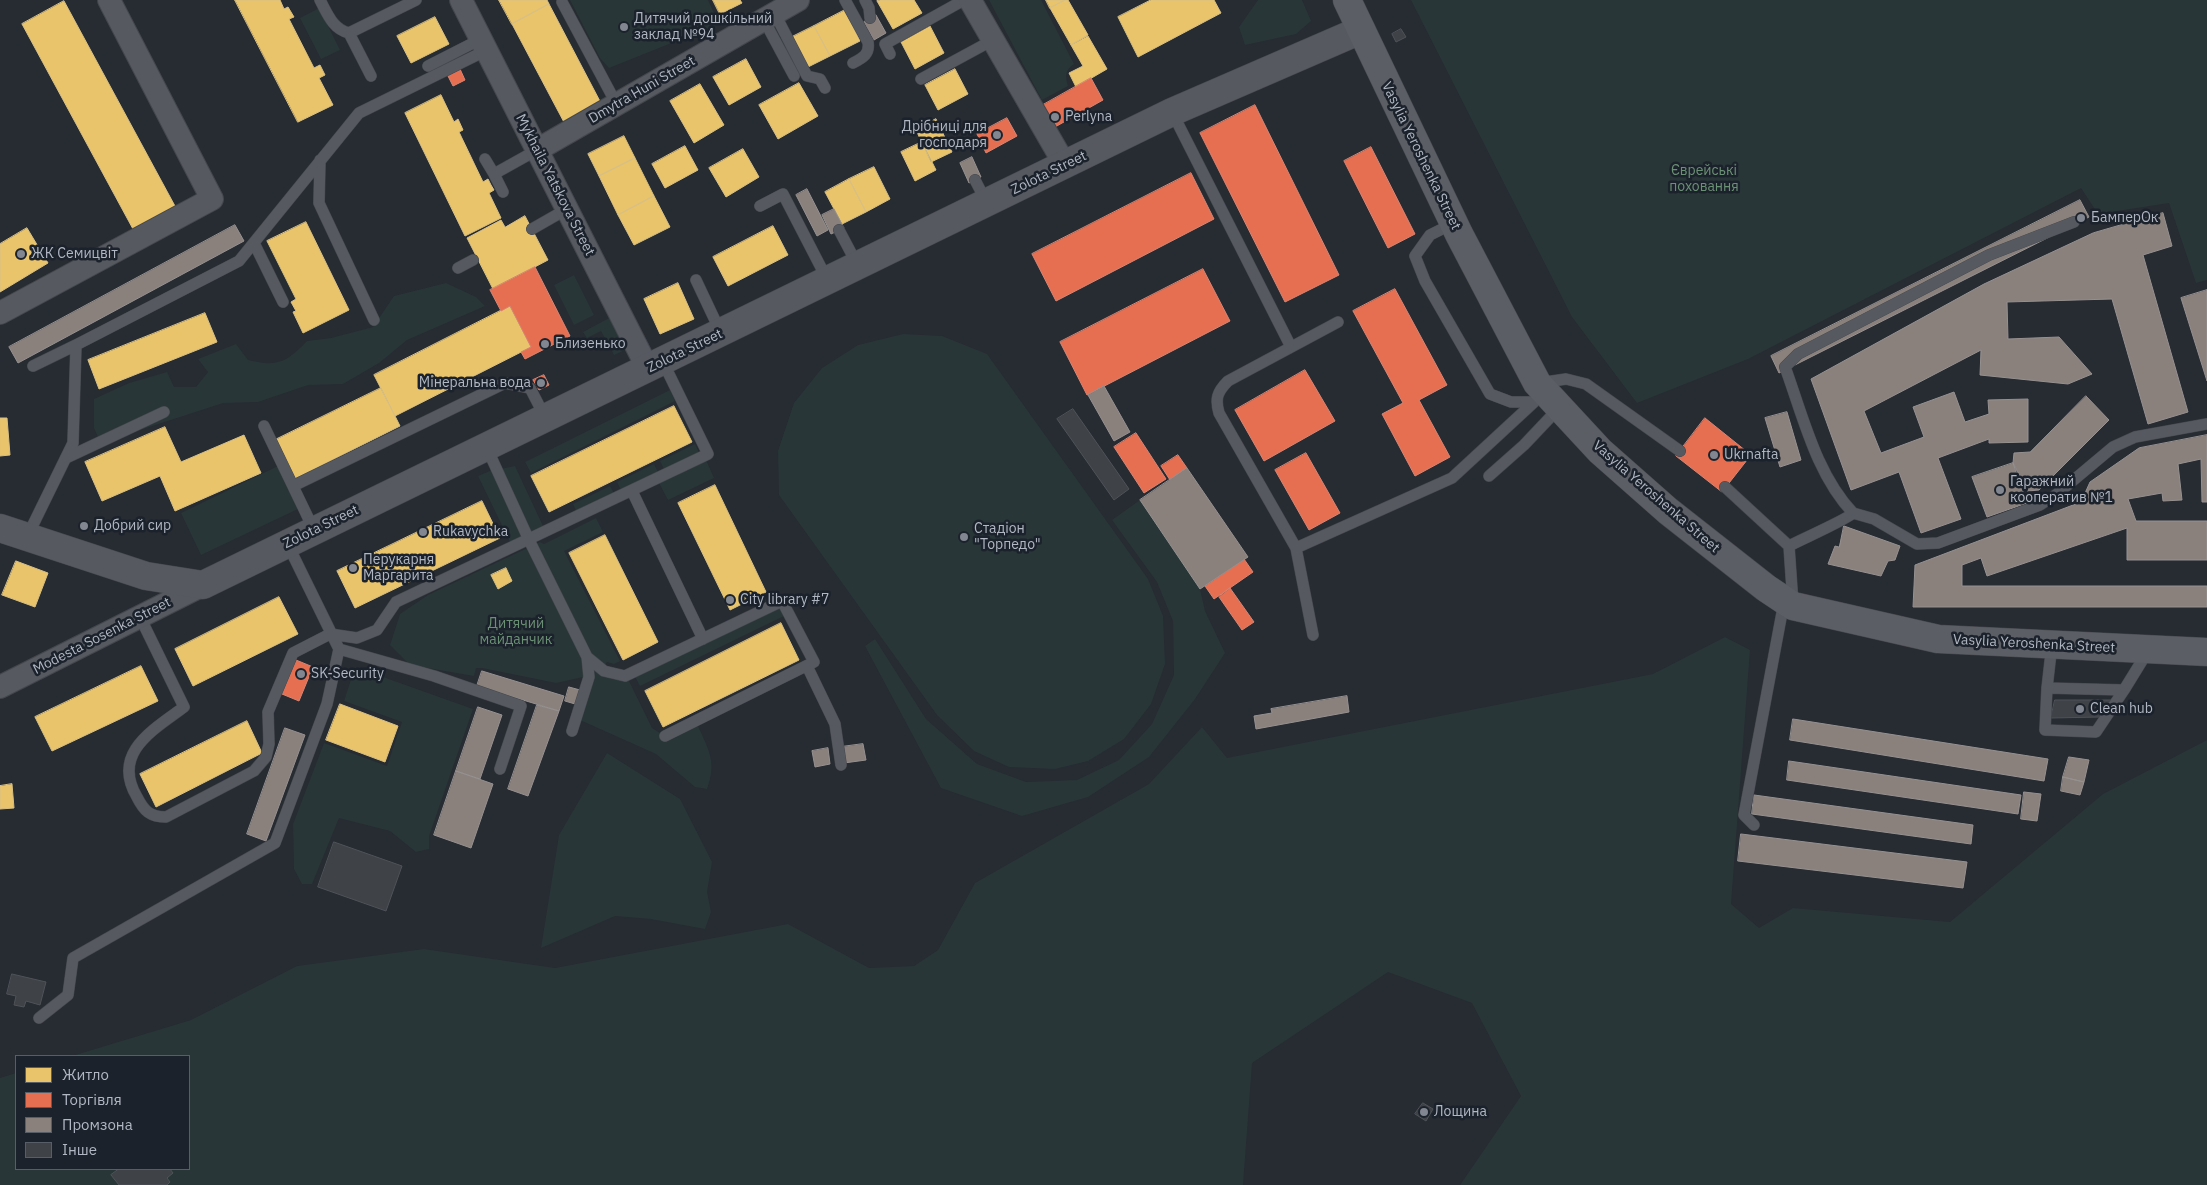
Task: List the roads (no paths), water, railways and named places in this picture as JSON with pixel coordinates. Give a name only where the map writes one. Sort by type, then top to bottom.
[{"type":"main road","name":"Vasylia Yeroshenka Street","points":[[1347,0],[1454,223],[1544,396],[1600,451],[1668,511],[1766,588],[1789,603],[1938,639],[2052,644],[2148,651],[2207,652]]},
{"type":"street","points":[[0,313],[212,199],[109,0]]},
{"type":"street","name":"Mykhaila Yatskova Street","points":[[462,0],[567,209],[656,365]]},
{"type":"street","name":"Dmytra Huni Street","points":[[537,150],[798,0]]},
{"type":"street","points":[[970,0],[1065,165]]},
{"type":"street","name":"Zolota Street","points":[[204,585],[545,417],[858,266],[981,192],[1065,165],[1172,112],[1360,30]]},
{"type":"street","points":[[0,528],[146,576],[204,585]]},
{"type":"street","name":"Modesta Sosenka Street","points":[[0,687],[204,585]]},
{"type":"lane","points":[[320,0],[335,26],[340,31],[350,33],[416,0]]},
{"type":"lane","points":[[845,0],[868,42],[869,50],[865,56],[853,63]]},
{"type":"lane","points":[[865,0],[869,8],[870,18]]},
{"type":"lane","points":[[890,54],[885,44],[964,0]]},
{"type":"lane","points":[[562,2],[616,104]]},
{"type":"lane","points":[[769,17],[794,76]]},
{"type":"lane","points":[[769,17],[807,76],[820,79],[825,88]]},
{"type":"lane","points":[[350,33],[371,76]]},
{"type":"lane","points":[[921,79],[993,40]]},
{"type":"lane","points":[[428,66],[484,44]]},
{"type":"lane","points":[[33,366],[239,261],[359,113],[484,44]]},
{"type":"lane","points":[[1172,112],[1291,347]]},
{"type":"lane","points":[[494,174],[537,150]]},
{"type":"lane","points":[[485,159],[503,192]]},
{"type":"lane","points":[[320,160],[319,203],[374,320]]},
{"type":"lane","points":[[760,206],[783,194],[828,281]]},
{"type":"lane","points":[[532,229],[567,209]]},
{"type":"lane","points":[[2074,222],[1989,255],[1798,354],[1785,367],[1821,465],[1839,498],[1853,512],[1874,519],[1917,544],[1938,543],[2040,504],[2092,466],[2113,447],[2136,437],[2207,424]]},
{"type":"lane","points":[[1454,223],[1430,235],[1416,256],[1425,280],[1490,394],[1511,402],[1544,396]]},
{"type":"lane","points":[[839,230],[858,266]]},
{"type":"lane","points":[[254,242],[283,302]]},
{"type":"lane","points":[[458,268],[473,260]]},
{"type":"lane","points":[[696,280],[721,333]]},
{"type":"lane","points":[[1313,635],[1296,548],[1219,413],[1216,402],[1219,390],[1228,381],[1338,322]]},
{"type":"lane","points":[[27,537],[73,443],[76,345]]},
{"type":"lane","points":[[140,617],[184,707],[143,738],[134,750],[129,765],[131,788],[144,810],[154,817],[166,817],[254,771],[266,757],[269,744],[268,712],[293,652],[330,634],[357,638],[376,630],[396,602],[708,454],[656,365]]},
{"type":"lane","points":[[1296,548],[1452,478],[1544,396],[1566,379],[1586,384],[1680,451]]},
{"type":"lane","points":[[293,486],[505,383],[530,388],[545,417]]},
{"type":"lane","points":[[1488,476],[1524,445],[1544,396]]},
{"type":"lane","points":[[66,458],[164,412]]},
{"type":"lane","points":[[264,426],[314,530]]},
{"type":"lane","points":[[486,446],[528,540],[587,657],[604,671],[625,676],[782,601],[814,662],[665,736]]},
{"type":"lane","points":[[1725,487],[1789,546],[1789,603],[1744,815],[1754,825]]},
{"type":"lane","points":[[632,490],[703,639]]},
{"type":"lane","points":[[1789,546],[1849,517],[1853,512]]},
{"type":"lane","points":[[287,543],[339,649],[434,676],[521,706],[500,769]]},
{"type":"lane","points":[[2052,644],[2045,730],[2096,732],[2148,651]]},
{"type":"lane","points":[[39,1018],[68,995],[73,958],[275,843],[327,704],[339,649]]},
{"type":"lane","points":[[572,731],[587,686],[587,657]]},
{"type":"lane","points":[[807,666],[835,724],[841,765]]},
{"type":"lane","points":[[2047,688],[2124,690]]},
{"type":"place","name":"Дитячий дошкільний заклад №94","points":[[624,27]]},
{"type":"place","name":"Perlyna","points":[[1055,117]]},
{"type":"place","name":"Дрібниці для господаря","points":[[997,135]]},
{"type":"place","name":"БамперОк","points":[[2081,218]]},
{"type":"place","name":"ЖК Семицвіт","points":[[21,254]]},
{"type":"place","name":"Близенько","points":[[545,344]]},
{"type":"place","name":"Мінеральна вода","points":[[541,383]]},
{"type":"place","name":"Ukrnafta","points":[[1714,455]]},
{"type":"place","name":"Гаражний кооператив №1","points":[[2000,490]]},
{"type":"place","name":"Добрий сир","points":[[84,526]]},
{"type":"place","name":"Rukavychka","points":[[423,532]]},
{"type":"place","name":"Стадіон \"Торпедо\"","points":[[964,537]]},
{"type":"place","name":"Перукарня Маргарита","points":[[353,568]]},
{"type":"place","name":"City library #7","points":[[730,600]]},
{"type":"place","name":"SK-Security","points":[[301,674]]},
{"type":"place","name":"Clean hub","points":[[2080,709]]},
{"type":"place","name":"Лощина","points":[[1424,1112]]},
{"type":"park label","name":"Єврейські поховання","points":[[1704,180]]},
{"type":"park label","name":"Дитячий майданчик","points":[[516,632]]}]
